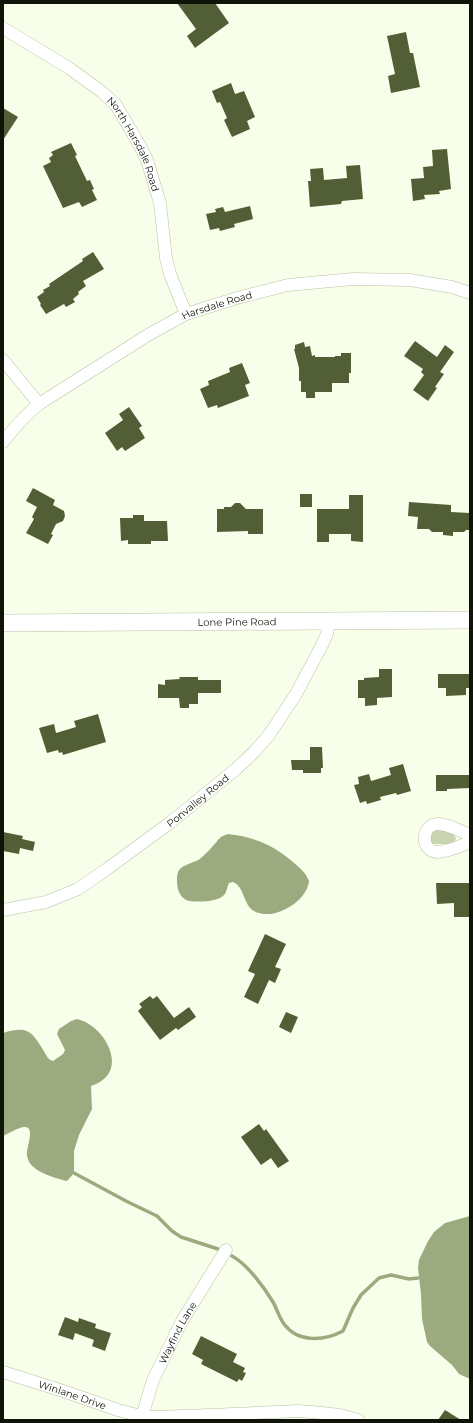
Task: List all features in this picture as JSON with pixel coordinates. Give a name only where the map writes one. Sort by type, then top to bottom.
[{"type":"street","name":"North Harsdale Road","points":[[3,28],[69,68],[102,92],[116,105],[147,160],[160,203],[166,258],[170,274],[186,314]]},
{"type":"street","name":"Harsdale Road","points":[[3,442],[12,429],[28,412],[39,404],[148,335],[186,314],[237,298],[288,285],[353,279],[410,280],[452,287],[470,293]]},
{"type":"street","points":[[3,360],[39,404]]},
{"type":"street","name":"Lone Pine Road","points":[[3,623],[470,620]]},
{"type":"street","name":"Ponvalley Road","points":[[3,910],[46,902],[78,889],[108,869],[236,768],[254,752],[269,735],[293,699],[322,645],[327,634],[329,621]]},
{"type":"street","points":[[470,835],[439,824],[432,825],[428,828],[424,839],[426,847],[430,850],[439,852],[470,842]]},
{"type":"street","name":"Wayfind Lane","points":[[141,1418],[153,1380],[182,1321],[226,1250]]},
{"type":"street","name":"Winlane Drive","points":[[3,1372],[141,1418],[299,1412],[340,1415],[358,1420]]},
{"type":"shaded area","points":[[434,829],[446,831],[452,834],[456,838],[455,841],[449,844],[433,844],[429,840]]},
{"type":"shaded area","points":[[228,834],[246,837],[271,846],[286,856],[304,873],[309,881],[307,889],[296,903],[279,912],[262,914],[250,908],[240,888],[233,882],[229,883],[225,894],[217,899],[206,901],[186,900],[180,894],[177,886],[177,876],[179,870],[201,858],[220,838]]},
{"type":"shaded area","points":[[77,1019],[87,1023],[97,1030],[105,1039],[110,1050],[112,1061],[110,1071],[103,1080],[91,1086],[92,1109],[79,1135],[74,1151],[74,1173],[67,1181],[41,1172],[29,1162],[27,1152],[30,1131],[28,1128],[24,1127],[17,1129],[3,1136],[3,1033],[19,1030],[29,1032],[37,1040],[48,1058],[53,1061],[63,1054],[65,1050],[57,1034],[59,1029]]},
{"type":"shaded area","points":[[470,1216],[470,1379],[459,1374],[452,1365],[427,1342],[422,1319],[418,1268],[419,1260],[434,1232],[445,1223]]},
{"type":"building","points":[[177,3],[215,3],[229,23],[195,48],[187,36],[196,29]]},
{"type":"building","points":[[406,32],[410,53],[413,53],[420,87],[391,93],[388,76],[395,74],[387,36]]},
{"type":"building","points":[[231,83],[235,94],[244,91],[255,117],[247,121],[250,129],[232,137],[224,120],[227,118],[220,102],[217,103],[212,91]]},
{"type":"building","points":[[3,108],[18,117],[3,140]]},
{"type":"building","points":[[71,143],[77,155],[75,156],[87,181],[90,180],[94,189],[92,190],[97,200],[82,207],[79,202],[63,208],[43,166],[51,162],[49,158],[53,155],[51,152]]},
{"type":"building","points":[[447,149],[451,189],[439,191],[440,194],[424,195],[425,199],[413,201],[411,179],[424,178],[423,167],[433,166],[432,150]]},
{"type":"building","points":[[360,165],[363,199],[342,201],[341,204],[310,207],[308,181],[311,181],[310,169],[323,168],[324,180],[347,178],[346,166]]},
{"type":"building","points":[[250,206],[253,219],[234,224],[235,227],[220,231],[219,228],[210,230],[206,214],[216,212],[215,209],[223,207],[225,212]]},
{"type":"building","points":[[93,252],[104,269],[83,281],[86,286],[78,292],[79,294],[73,299],[75,302],[66,307],[64,304],[46,314],[37,297],[44,292],[43,290],[50,286],[49,284],[83,261],[82,259]]},
{"type":"building","points":[[415,341],[437,357],[445,345],[454,352],[440,372],[444,374],[428,401],[413,390],[424,375],[421,372],[423,369],[404,356]]},
{"type":"building","points":[[304,342],[305,347],[310,346],[312,356],[315,355],[315,357],[335,357],[341,356],[341,353],[351,353],[351,373],[349,373],[349,383],[332,383],[332,392],[315,392],[315,398],[306,398],[306,392],[301,392],[299,368],[294,349],[295,345]]},
{"type":"building","points":[[242,363],[250,383],[245,385],[249,396],[218,408],[217,405],[208,408],[200,389],[209,385],[208,381],[230,372],[229,368]]},
{"type":"building","points":[[129,407],[142,426],[139,428],[145,438],[125,451],[122,447],[117,451],[105,433],[123,420],[119,414]]},
{"type":"building","points":[[33,488],[55,500],[53,505],[64,511],[65,516],[63,521],[56,524],[51,534],[53,535],[48,544],[26,533],[34,519],[32,517],[37,507],[26,501]]},
{"type":"building","points":[[300,494],[312,494],[312,507],[300,507]]},
{"type":"building","points":[[349,495],[363,495],[363,542],[351,541],[351,534],[329,534],[329,542],[317,542],[317,509],[349,509]]},
{"type":"building","points":[[409,502],[451,505],[451,512],[470,513],[470,530],[466,530],[464,532],[453,532],[453,536],[443,535],[443,532],[432,532],[429,529],[417,529],[418,517],[408,516]]},
{"type":"building","points":[[235,503],[240,503],[246,509],[263,509],[263,534],[248,534],[248,531],[217,532],[217,509],[231,507]]},
{"type":"building","points":[[133,515],[144,515],[144,521],[167,521],[168,541],[151,541],[151,544],[128,544],[128,540],[121,541],[120,518],[133,518]]},
{"type":"building","points":[[379,669],[392,669],[392,697],[377,698],[377,705],[365,706],[365,698],[358,698],[358,680],[379,677]]},
{"type":"building","points":[[438,674],[470,674],[470,688],[466,688],[466,695],[446,696],[446,688],[438,688]]},
{"type":"building","points":[[179,677],[198,677],[198,680],[221,680],[221,693],[198,693],[198,704],[189,704],[189,708],[180,708],[179,698],[158,698],[158,684],[165,685],[165,680],[180,679]]},
{"type":"building","points":[[98,714],[106,742],[63,755],[62,752],[59,753],[58,750],[47,753],[39,728],[54,724],[56,733],[76,727],[74,721]]},
{"type":"building","points":[[310,747],[322,747],[323,768],[321,768],[321,773],[303,773],[303,770],[292,770],[291,760],[310,760]]},
{"type":"building","points":[[403,764],[411,791],[397,795],[396,793],[380,797],[381,800],[367,804],[366,801],[360,803],[354,785],[359,784],[358,777],[369,774],[371,781],[391,775],[389,768]]},
{"type":"building","points":[[436,775],[470,775],[470,788],[436,791]]},
{"type":"building","points":[[3,832],[23,836],[22,839],[35,842],[33,851],[20,848],[19,854],[3,851]]},
{"type":"building","points":[[436,883],[470,883],[470,917],[454,917],[454,903],[437,904]]},
{"type":"building","points":[[265,934],[286,944],[275,967],[281,969],[275,983],[269,980],[258,1004],[244,997],[255,974],[248,971]]},
{"type":"building","points":[[150,996],[153,999],[157,996],[174,1018],[189,1007],[196,1017],[178,1030],[176,1028],[160,1040],[138,1011],[142,1007],[139,1004]]},
{"type":"building","points":[[286,1012],[298,1017],[291,1033],[279,1027]]},
{"type":"building","points":[[259,1124],[264,1131],[266,1129],[289,1161],[278,1168],[271,1158],[261,1165],[241,1137]]},
{"type":"building","points":[[65,1317],[78,1322],[79,1318],[96,1324],[95,1328],[111,1333],[105,1351],[92,1346],[94,1340],[75,1333],[73,1340],[58,1335]]},
{"type":"building","points":[[201,1336],[237,1354],[233,1362],[245,1368],[243,1372],[246,1373],[242,1381],[239,1379],[237,1382],[201,1364],[203,1360],[192,1354]]},
{"type":"building","points":[[445,1410],[461,1420],[438,1420]]},
{"type":"waterway","points":[[74,1173],[157,1216],[172,1231],[181,1237],[218,1249]]},
{"type":"waterway","points":[[232,1256],[243,1264],[260,1283],[273,1302],[284,1324],[296,1335],[312,1338],[328,1337],[343,1331],[353,1308],[361,1295],[379,1278],[391,1275],[409,1279],[418,1278]]}]
